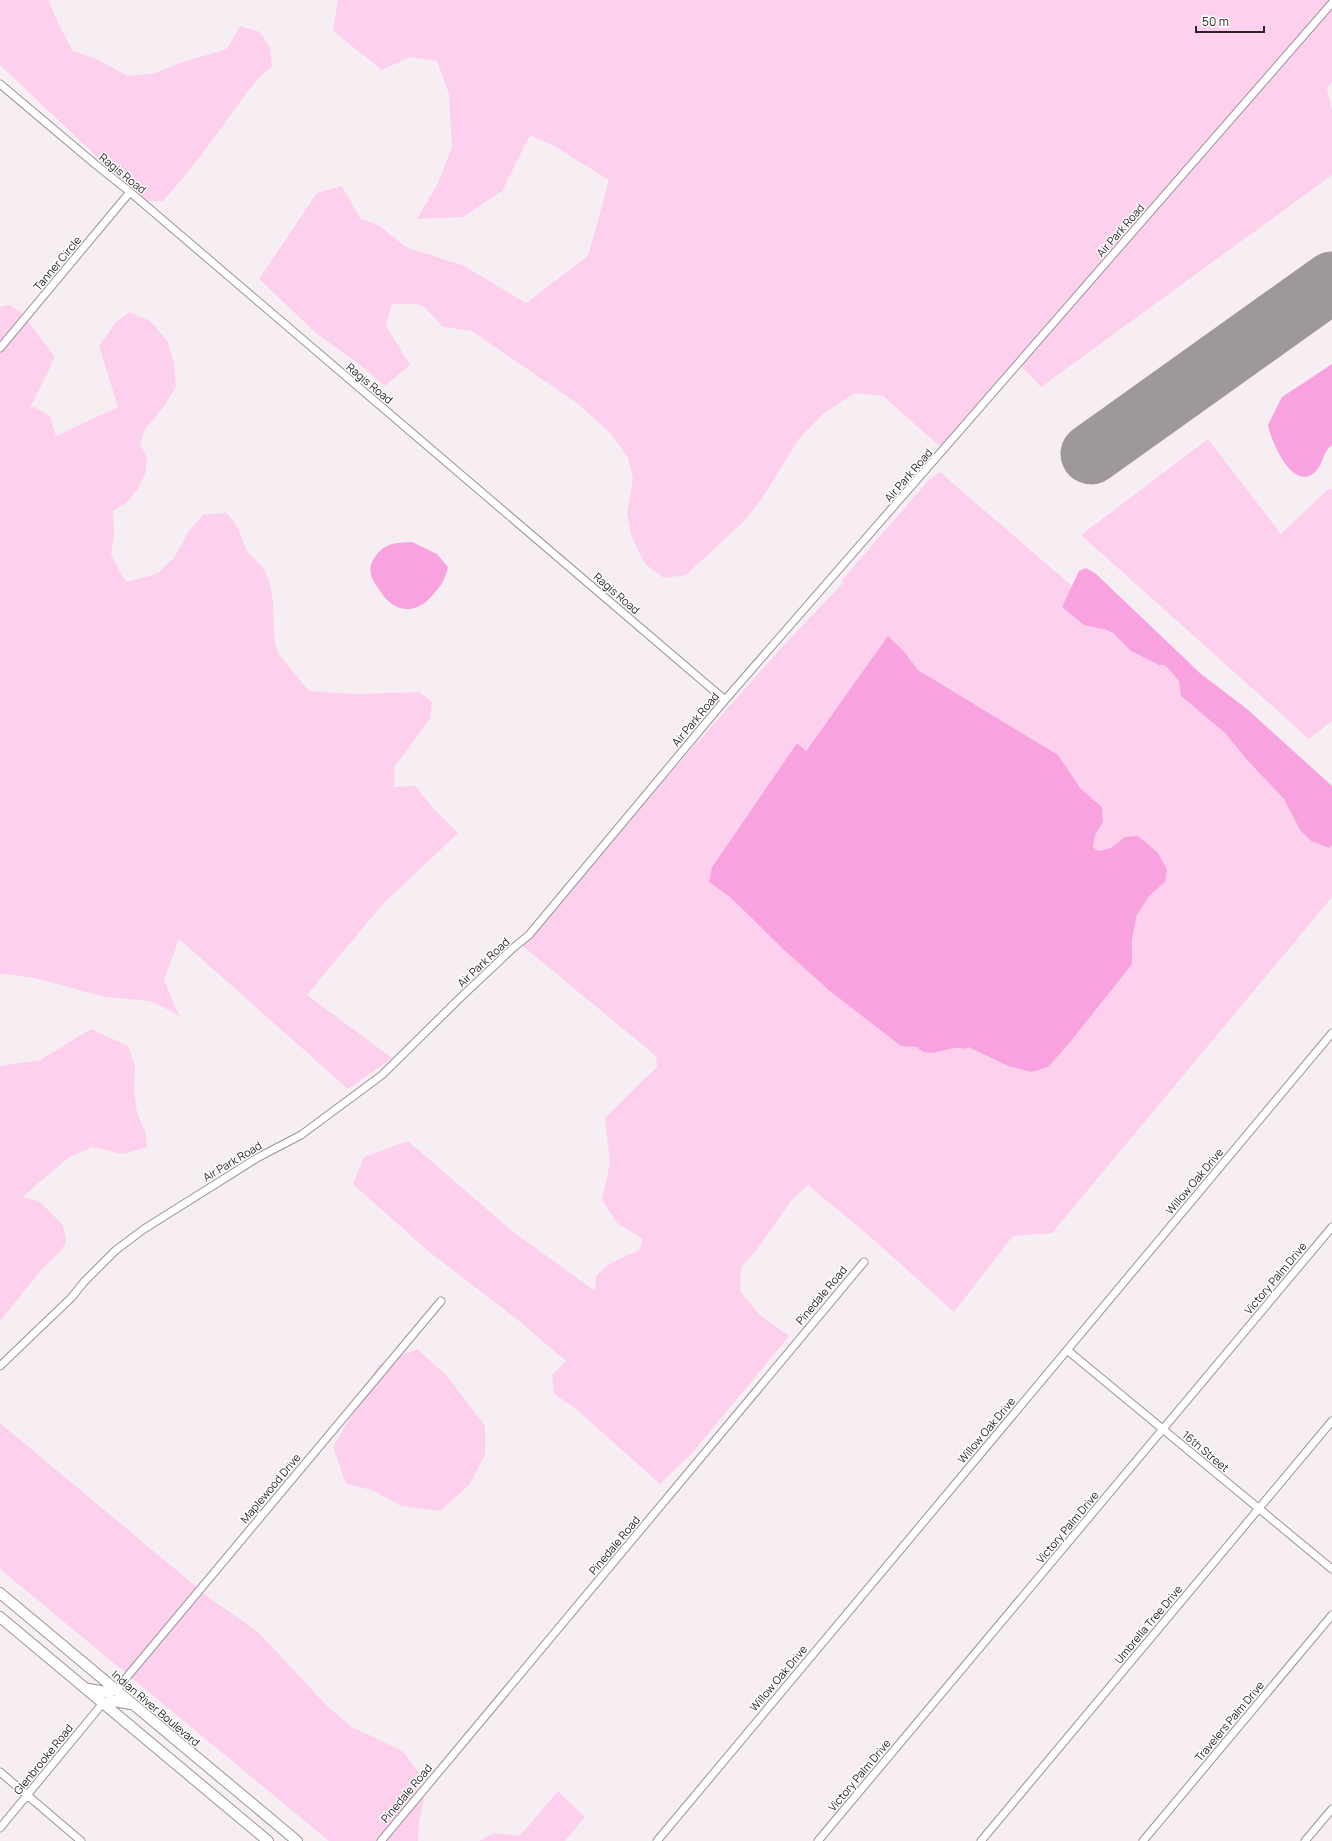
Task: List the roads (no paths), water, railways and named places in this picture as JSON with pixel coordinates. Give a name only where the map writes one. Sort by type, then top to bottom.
[{"type":"main road","name":"Indian River Boulevard","points":[[0,1593],[297,1841]]},
{"type":"main road","points":[[0,1617],[268,1841]]},
{"type":"main road","points":[[85,1688],[100,1692],[116,1690]]},
{"type":"main road","points":[[103,1703],[113,1701],[135,1705]]},
{"type":"street","name":"Air Park Road","points":[[0,1366],[71,1298],[100,1266],[130,1240],[144,1229],[250,1162],[300,1135],[382,1075],[470,989],[530,935],[725,700],[1332,3]]},
{"type":"street","name":"Ragis Road","points":[[0,84],[130,192],[725,700]]},
{"type":"street","name":"Tanner Circle","points":[[0,348],[130,192]]},
{"type":"street","name":"Willow Oak Drive","points":[[657,1841],[1332,1033]]},
{"type":"street","name":"Victory Palm Drive","points":[[818,1841],[1332,1226]]},
{"type":"street","name":"Pinedale Road","points":[[381,1841],[864,1262]]},
{"type":"street","name":"Maplewood Drive","points":[[116,1690],[441,1301]]},
{"type":"street","name":"16th Street","points":[[1067,1350],[1332,1569]]},
{"type":"street","name":"Umbrella Tree Drive","points":[[981,1841],[1332,1421]]},
{"type":"street","name":"Travelers Palm Drive","points":[[1143,1841],[1332,1615]]},
{"type":"street","name":"Glenbrooke Road","points":[[0,1828],[103,1703]]},
{"type":"street","points":[[0,1772],[82,1841]]},
{"type":"street","points":[[1305,1841],[1332,1809]]}]
